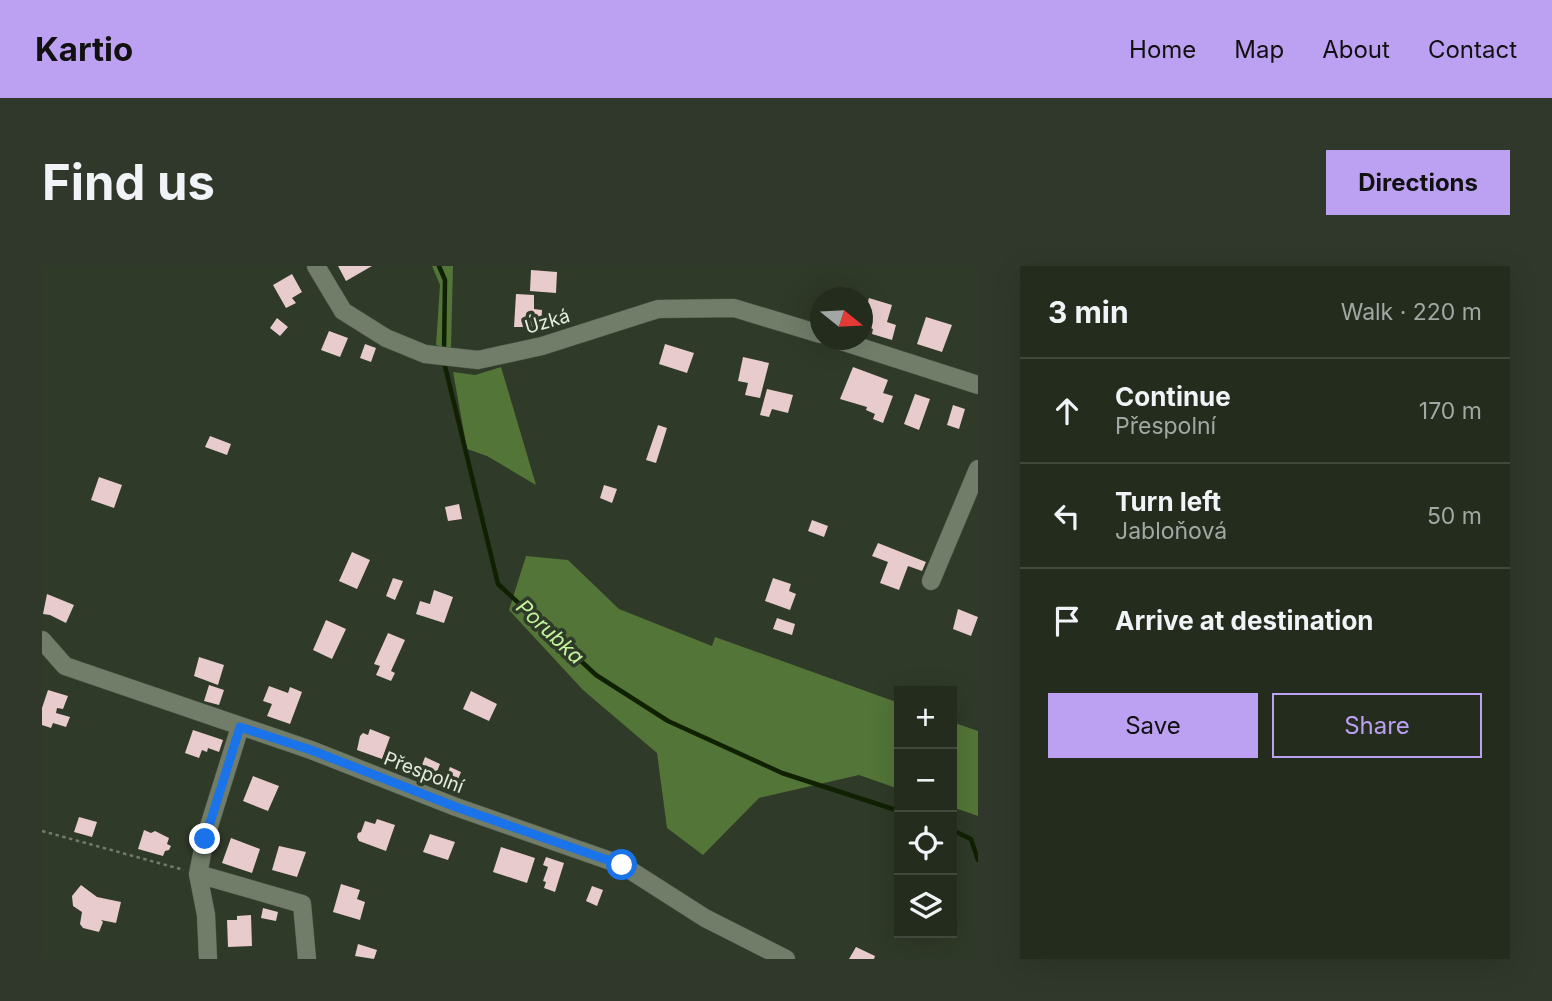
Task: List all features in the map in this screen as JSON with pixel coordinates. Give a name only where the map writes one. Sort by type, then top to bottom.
[{"type":"street","name":"Úzká","points":[[316,266],[343,311],[386,338],[425,354],[478,360],[542,346],[658,309],[734,308],[810,331]]},
{"type":"street","points":[[869,350],[978,385]]},
{"type":"street","points":[[931,581],[978,469]]},
{"type":"street","name":"Přespolní","points":[[42,640],[65,666],[311,750],[467,811],[622,865],[705,918],[786,959]]},
{"type":"street","points":[[208,959],[206,915],[198,874],[205,839],[240,727]]},
{"type":"street","points":[[198,874],[302,904],[307,959]]},
{"type":"path","points":[[42,831],[198,874]]},
{"type":"green space","points":[[432,266],[453,266],[451,349],[436,345],[440,285]]},
{"type":"green space","points":[[501,367],[536,485],[487,456],[467,449],[453,372],[475,375]]},
{"type":"green space","points":[[526,556],[568,560],[619,609],[712,646],[715,637],[894,701],[894,787],[859,775],[759,798],[703,855],[667,828],[657,753],[583,690],[509,610]]},
{"type":"green space","points":[[957,724],[978,731],[978,816],[957,809]]},
{"type":"building","points":[[338,266],[372,266],[346,281]]},
{"type":"building","points":[[531,270],[557,272],[556,293],[530,291]]},
{"type":"building","points":[[292,274],[302,292],[292,298],[296,303],[286,308],[273,285]]},
{"type":"building","points":[[516,294],[534,295],[534,309],[542,310],[541,327],[514,327]]},
{"type":"building","points":[[873,299],[892,305],[887,322],[896,325],[892,340],[873,334]]},
{"type":"building","points":[[926,317],[952,325],[942,352],[917,344]]},
{"type":"building","points":[[277,318],[288,327],[280,336],[270,328]]},
{"type":"building","points":[[329,331],[348,338],[340,357],[321,350]]},
{"type":"building","points":[[365,344],[376,348],[371,362],[360,358]]},
{"type":"building","points":[[665,344],[694,353],[687,373],[659,364]]},
{"type":"building","points":[[743,357],[769,363],[760,398],[745,395],[748,383],[738,381]]},
{"type":"building","points":[[853,367],[888,380],[883,393],[893,396],[883,423],[873,419],[875,414],[866,410],[867,407],[840,399]]},
{"type":"building","points":[[767,389],[793,395],[788,413],[772,409],[769,417],[760,415]]},
{"type":"building","points":[[915,394],[930,399],[919,430],[904,424]]},
{"type":"building","points":[[953,405],[965,409],[959,429],[947,425]]},
{"type":"building","points":[[658,425],[667,428],[656,463],[646,460]]},
{"type":"building","points":[[210,436],[231,444],[227,455],[205,447]]},
{"type":"building","points":[[99,477],[122,485],[114,508],[91,500]]},
{"type":"building","points":[[604,485],[617,489],[612,503],[600,498]]},
{"type":"building","points":[[459,504],[462,519],[448,521],[445,507]]},
{"type":"building","points":[[812,520],[828,526],[824,537],[808,531]]},
{"type":"building","points":[[878,543],[926,562],[922,571],[908,566],[899,590],[880,583],[888,562],[872,556]]},
{"type":"building","points":[[352,552],[370,560],[357,589],[339,581]]},
{"type":"building","points":[[393,578],[403,581],[395,600],[386,596]]},
{"type":"building","points":[[773,578],[791,584],[789,591],[796,594],[790,610],[765,601]]},
{"type":"building","points":[[434,590],[453,597],[444,623],[416,614],[420,601],[430,604]]},
{"type":"building","points":[[47,594],[74,605],[66,623],[43,614]]},
{"type":"building","points":[[958,609],[978,617],[971,636],[953,629]]},
{"type":"building","points":[[777,618],[795,624],[792,635],[773,629]]},
{"type":"building","points":[[326,620],[346,629],[332,659],[313,650]]},
{"type":"building","points":[[388,633],[405,640],[391,671],[395,673],[391,681],[376,675],[380,666],[374,664]]},
{"type":"building","points":[[199,657],[224,665],[218,685],[194,676]]},
{"type":"building","points":[[209,685],[224,690],[219,705],[204,701]]},
{"type":"building","points":[[269,686],[288,693],[290,687],[302,692],[290,724],[267,716],[272,704],[263,701]]},
{"type":"building","points":[[48,690],[68,696],[63,709],[57,708],[56,713],[70,717],[66,727],[53,723],[51,728],[42,725],[42,708]]},
{"type":"building","points":[[471,691],[497,704],[489,721],[463,709]]},
{"type":"building","points":[[370,729],[390,737],[382,759],[357,750],[360,736],[363,733],[368,735]]},
{"type":"building","points":[[193,730],[223,740],[219,752],[208,748],[207,752],[202,750],[199,758],[185,753]]},
{"type":"building","points":[[425,757],[440,764],[434,779],[419,773]]},
{"type":"building","points":[[450,767],[461,772],[455,787],[444,783]]},
{"type":"building","points":[[253,776],[279,786],[268,811],[243,801]]},
{"type":"building","points":[[79,817],[97,822],[92,837],[74,832]]},
{"type":"building","points":[[377,819],[395,825],[386,851],[359,841],[357,837],[365,821],[375,824]]},
{"type":"building","points":[[144,830],[151,833],[155,831],[169,838],[167,844],[171,846],[163,856],[138,849]]},
{"type":"building","points":[[430,834],[455,842],[448,860],[423,852]]},
{"type":"building","points":[[231,838],[260,849],[252,873],[222,863]]},
{"type":"building","points":[[279,846],[306,852],[297,877],[272,870]]},
{"type":"building","points":[[501,847],[535,858],[527,883],[493,872]]},
{"type":"building","points":[[546,857],[564,863],[555,892],[544,888],[546,882],[543,881],[548,867],[543,865]]},
{"type":"building","points":[[341,884],[360,890],[357,899],[365,902],[360,920],[333,912]]},
{"type":"building","points":[[81,885],[97,897],[121,902],[116,923],[101,920],[103,922],[99,932],[83,928],[80,924],[82,912],[73,906],[72,896]]},
{"type":"building","points":[[592,886],[603,890],[597,906],[586,901]]},
{"type":"building","points":[[263,908],[278,912],[276,921],[261,918]]},
{"type":"building","points":[[251,915],[252,946],[228,947],[227,920]]},
{"type":"building","points":[[358,944],[377,950],[374,959],[355,956]]},
{"type":"building","points":[[856,947],[875,956],[874,959],[849,959]]},
{"type":"waterway","name":"Porubka","points":[[439,266],[445,280],[444,353]]},
{"type":"waterway","name":"Porubka","points":[[444,362],[498,584],[596,675],[668,721],[782,773],[894,809]]},
{"type":"waterway","name":"Porubka","points":[[957,832],[971,839],[978,860]]},
{"type":"route","points":[[205,839],[240,727],[311,750],[456,807],[622,865]]}]
